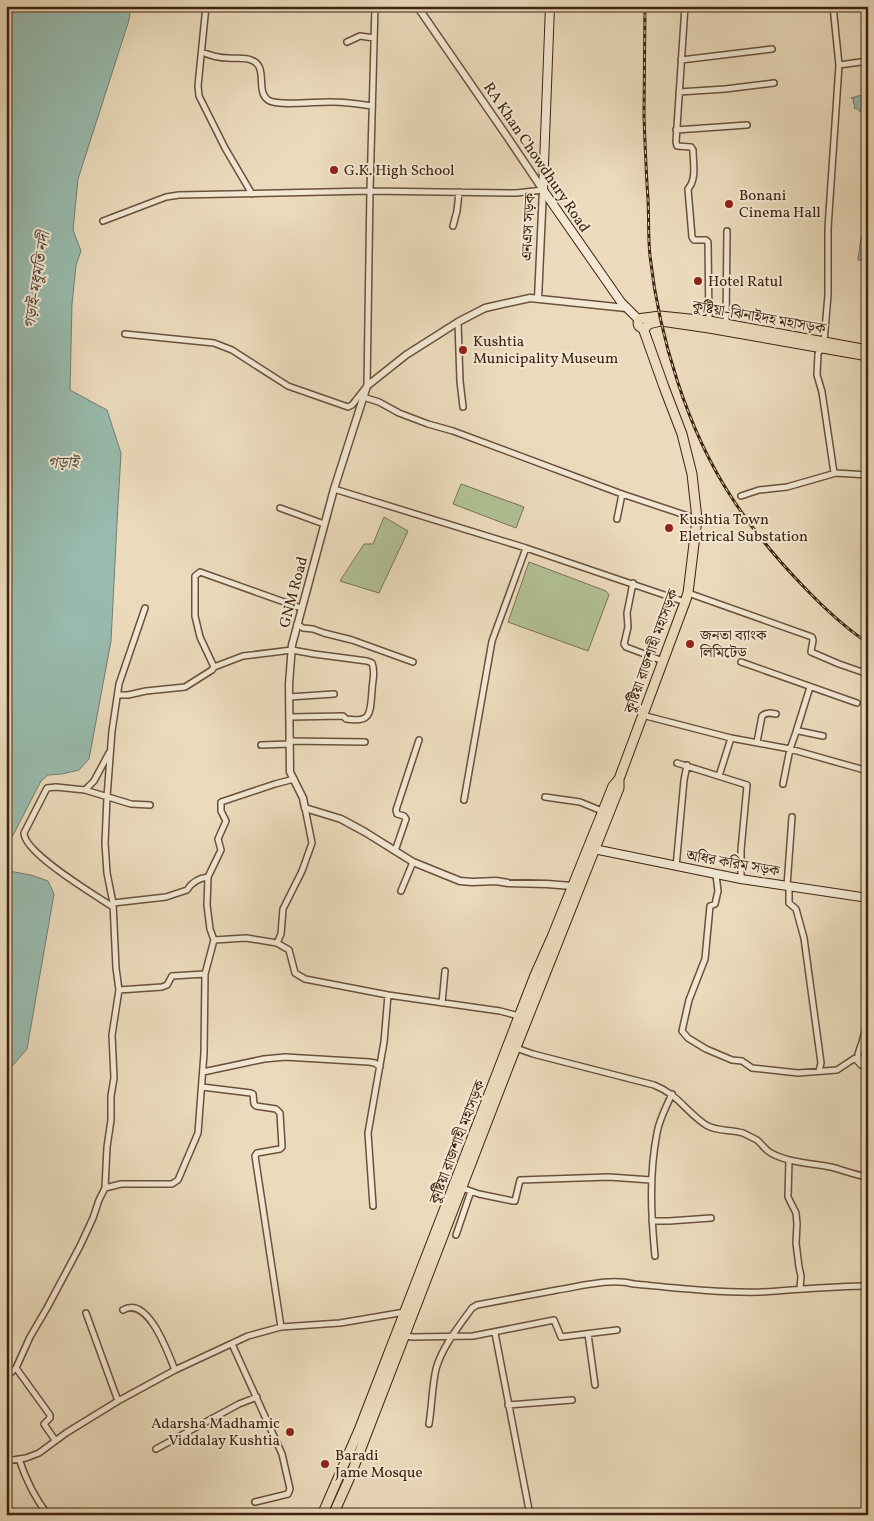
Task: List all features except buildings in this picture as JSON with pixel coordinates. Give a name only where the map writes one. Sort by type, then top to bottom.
[{"type":"highway","name":"কুষ্টিয়া-ঝিনাইদহ মহাসড়ক","points":[[644,322],[709,321],[726,324],[750,332]]},
{"type":"highway","name":"কুষ্টিয়া রাজশাহী মহাসড়ক","points":[[333,1515],[350,1477],[406,1312],[462,1188],[471,1154],[516,1048],[520,1017],[572,886],[618,788],[619,780],[642,715],[686,598],[697,519],[692,474],[682,434],[660,378],[644,322]]},
{"type":"highway","name":"কুষ্টিয়া-ঝিনাইদহ মহাসড়ক","points":[[693,322],[784,338],[868,356]]},
{"type":"highway","name":"কুষ্টিয়া-ঝিনাইদহ মহাসড়ক","points":[[822,346],[868,350]]},
{"type":"highway","name":"কুষ্টিয়া রাজশাহী মহাসড়ক","points":[[323,1512],[390,1360],[405,1336],[429,1263],[591,848],[602,811],[612,786],[619,780]]},
{"type":"highway","points":[[323,1512],[333,1515]]},
{"type":"main road","name":"এনএস সড়ক","points":[[543,190],[550,6]]},
{"type":"main road","name":"RA Khan Chowdhury Road","points":[[543,190],[626,308],[644,322]]},
{"type":"main road","name":"অধির করিম সড়ক","points":[[591,848],[741,879],[868,898]]},
{"type":"street","points":[[206,6],[198,86],[199,96],[225,148],[252,194]]},
{"type":"street","points":[[367,386],[375,6]]},
{"type":"street","name":"RA Khan Chowdhury Road","points":[[417,6],[543,190]]},
{"type":"street","points":[[685,6],[676,144],[691,147],[693,150],[694,179],[688,189],[692,237],[694,240],[706,240],[708,242],[709,321]]},
{"type":"street","points":[[833,6],[839,66],[828,228],[828,295],[822,346],[818,354],[817,375],[822,392],[834,473]]},
{"type":"street","points":[[347,42],[360,36],[374,38]]},
{"type":"street","points":[[681,60],[772,49]]},
{"type":"street","points":[[202,52],[226,59],[252,60],[257,63],[260,68],[264,96],[269,101],[280,103],[334,102],[372,106]]},
{"type":"street","points":[[839,66],[868,61]]},
{"type":"street","points":[[679,92],[774,83]]},
{"type":"street","points":[[676,130],[748,125]]},
{"type":"street","points":[[103,221],[173,196],[370,191],[516,194],[543,190]]},
{"type":"street","name":"এনএস সড়ক","points":[[538,299],[543,190]]},
{"type":"street","points":[[453,226],[459,192]]},
{"type":"street","points":[[726,324],[727,231]]},
{"type":"street","points":[[125,334],[214,343],[224,346],[288,386],[348,407],[352,405],[367,386],[406,355],[458,322],[485,308],[530,298],[626,308]]},
{"type":"street","points":[[458,322],[463,408]]},
{"type":"street","name":"GNM Road","points":[[305,808],[303,798],[290,772],[289,697],[292,650],[301,608],[324,524],[367,386]]},
{"type":"street","points":[[364,397],[379,402],[406,416],[697,519]]},
{"type":"street","points":[[741,496],[759,490],[787,487],[834,473],[844,472],[868,475]]},
{"type":"street","points":[[334,489],[812,637],[811,652],[868,674]]},
{"type":"street","points":[[617,519],[622,494]]},
{"type":"street","points":[[280,508],[324,524]]},
{"type":"street","points":[[464,800],[492,641],[526,548]]},
{"type":"street","points":[[213,669],[200,637],[195,616],[195,576],[200,572],[301,608]]},
{"type":"street","points":[[633,583],[627,613],[628,627],[624,644],[626,647],[663,661]]},
{"type":"street","points":[[6,1378],[16,1368],[30,1337],[80,1246],[105,1188],[107,1147],[111,1120],[111,1096],[114,1078],[112,1035],[119,990],[113,905],[107,873],[105,843],[110,751],[121,678],[145,608]]},
{"type":"street","points":[[297,624],[303,628],[352,640],[412,662]]},
{"type":"street","points":[[118,695],[185,687],[213,669],[243,656],[292,650],[367,660],[372,663],[375,670],[372,705],[368,716],[364,720],[346,719],[344,716],[290,717]]},
{"type":"street","points":[[741,662],[857,703]]},
{"type":"street","points":[[783,784],[790,749],[810,687]]},
{"type":"street","points":[[289,697],[334,694]]},
{"type":"street","points":[[757,742],[762,716],[768,713],[776,714]]},
{"type":"street","points":[[642,715],[731,738],[790,749],[868,771]]},
{"type":"street","points":[[796,732],[823,736]]},
{"type":"street","points":[[718,776],[731,738]]},
{"type":"street","points":[[395,851],[406,819],[404,816],[397,814],[396,810],[419,740]]},
{"type":"street","points":[[261,745],[290,742],[365,742]]},
{"type":"street","points":[[86,790],[94,781],[110,751]]},
{"type":"street","points":[[677,763],[747,785],[741,850],[741,879]]},
{"type":"street","points":[[676,867],[687,765]]},
{"type":"street","points":[[105,1188],[121,1184],[172,1184],[178,1180],[197,1136],[203,1072],[205,974],[214,940],[210,929],[208,913],[208,877],[221,850],[218,839],[226,821],[221,811],[221,802],[294,779]]},
{"type":"street","points":[[150,805],[131,804],[86,790],[56,786],[47,788],[24,833],[24,837],[26,843],[43,859],[113,905],[166,897],[187,890],[192,883],[200,878],[208,877]]},
{"type":"street","points":[[545,797],[580,802],[602,811]]},
{"type":"street","points":[[277,943],[281,934],[283,909],[302,871],[312,843],[305,808],[342,819],[413,862],[460,880],[572,886]]},
{"type":"street","points":[[792,818],[788,886],[789,903],[796,909],[804,938],[821,1063],[819,1071]]},
{"type":"street","points":[[400,891],[413,862]]},
{"type":"street","points":[[716,874],[718,891],[715,904],[710,906],[706,959],[689,1000],[682,1031],[688,1038],[706,1049],[732,1060],[742,1061],[752,1068],[798,1073],[838,1070],[855,1058],[861,1065],[858,1054],[868,1020]]},
{"type":"street","points":[[214,940],[246,938],[277,943],[289,950],[295,973],[305,979],[388,995],[500,1011],[520,1017]]},
{"type":"street","points":[[442,1003],[445,971]]},
{"type":"street","points":[[119,990],[162,987],[167,985],[172,976],[205,974]]},
{"type":"street","points":[[373,1206],[368,1133],[384,1042],[388,995]]},
{"type":"street","points":[[516,1048],[654,1086],[672,1094],[696,1117],[716,1130],[742,1133],[757,1140],[769,1152],[789,1160],[835,1168],[854,1175],[868,1177]]},
{"type":"street","points":[[203,1072],[264,1059],[285,1057],[369,1062],[376,1063],[380,1067]]},
{"type":"street","points":[[202,1087],[251,1093],[253,1094],[256,1106],[276,1109],[280,1112],[282,1148],[257,1153],[255,1156],[281,1327]]},
{"type":"street","points":[[656,1256],[652,1221],[651,1180],[657,1132],[662,1115],[672,1094]]},
{"type":"street","points":[[789,1160],[788,1196],[796,1213],[798,1224],[796,1243],[801,1276],[800,1289]]},
{"type":"street","points":[[462,1188],[512,1201],[515,1200],[520,1180],[608,1177],[651,1180]]},
{"type":"street","points":[[456,1235],[471,1191]]},
{"type":"street","points":[[652,1221],[712,1218]]},
{"type":"street","points":[[429,1424],[436,1370],[440,1360],[452,1336],[472,1308],[477,1306],[561,1289],[623,1281],[652,1286],[759,1292],[868,1286]]},
{"type":"street","points":[[123,1310],[133,1306],[145,1313],[157,1330],[175,1370]]},
{"type":"street","points":[[6,1461],[39,1453],[55,1440],[118,1401],[175,1370],[248,1336],[281,1327],[340,1323],[406,1312]]},
{"type":"street","points":[[86,1313],[118,1401]]},
{"type":"street","points":[[405,1336],[473,1336],[554,1320],[561,1337],[617,1330]]},
{"type":"street","points":[[495,1333],[530,1515]]},
{"type":"street","points":[[588,1334],[595,1385]]},
{"type":"street","points":[[232,1344],[282,1454],[290,1489],[288,1494],[255,1502]]},
{"type":"street","points":[[16,1368],[50,1415],[50,1418],[44,1424],[55,1440]]},
{"type":"street","points":[[156,1449],[239,1404],[257,1397]]},
{"type":"street","points":[[508,1405],[572,1400]]},
{"type":"street","points":[[19,1459],[28,1484],[48,1515]]},
{"type":"shaded area","points":[[461,484],[524,507],[516,528],[453,504]]},
{"type":"shaded area","points":[[384,517],[408,531],[379,593],[340,581],[364,544],[373,544]]},
{"type":"shaded area","points":[[529,562],[606,591],[609,595],[588,651],[508,622]]},
{"type":"water","name":"গড়াই","points":[[6,6],[131,6],[129,20],[78,179],[73,230],[81,251],[76,265],[72,304],[70,390],[107,410],[121,453],[111,641],[89,759],[79,770],[48,775],[41,781],[6,849]]},
{"type":"water","points":[[865,94],[868,95],[868,108],[862,108],[860,112],[854,108],[854,99],[851,98]]},
{"type":"water","points":[[868,236],[868,261],[858,260],[861,237]]},
{"type":"water","points":[[6,866],[9,871],[31,875],[48,881],[54,894],[27,1049],[6,1073]]},
{"type":"railway","points":[[645,6],[644,116],[649,249],[660,318],[678,382],[701,443],[732,498],[748,521],[793,576],[826,609],[868,643]]},
{"type":"place","name":"G.K. High School","points":[[334,170]]},
{"type":"place","name":"Bonani Cinema Hall","points":[[729,204]]},
{"type":"place","name":"Hotel Ratul","points":[[698,281]]},
{"type":"place","name":"Kushtia Municipality Museum","points":[[463,350]]},
{"type":"place","name":"Kushtia Town Eletrical Substation","points":[[669,528]]},
{"type":"place","name":"জনতা ব্যাংক লিমিটেড","points":[[690,644]]},
{"type":"place","name":"Adarsha Madhamic Viddalay Kushtia","points":[[290,1432]]},
{"type":"place","name":"Baradi Jame Mosque","points":[[325,1464]]},
{"type":"water label","name":"গড়াই-মধুমতি নদী","points":[[36,280]]}]
